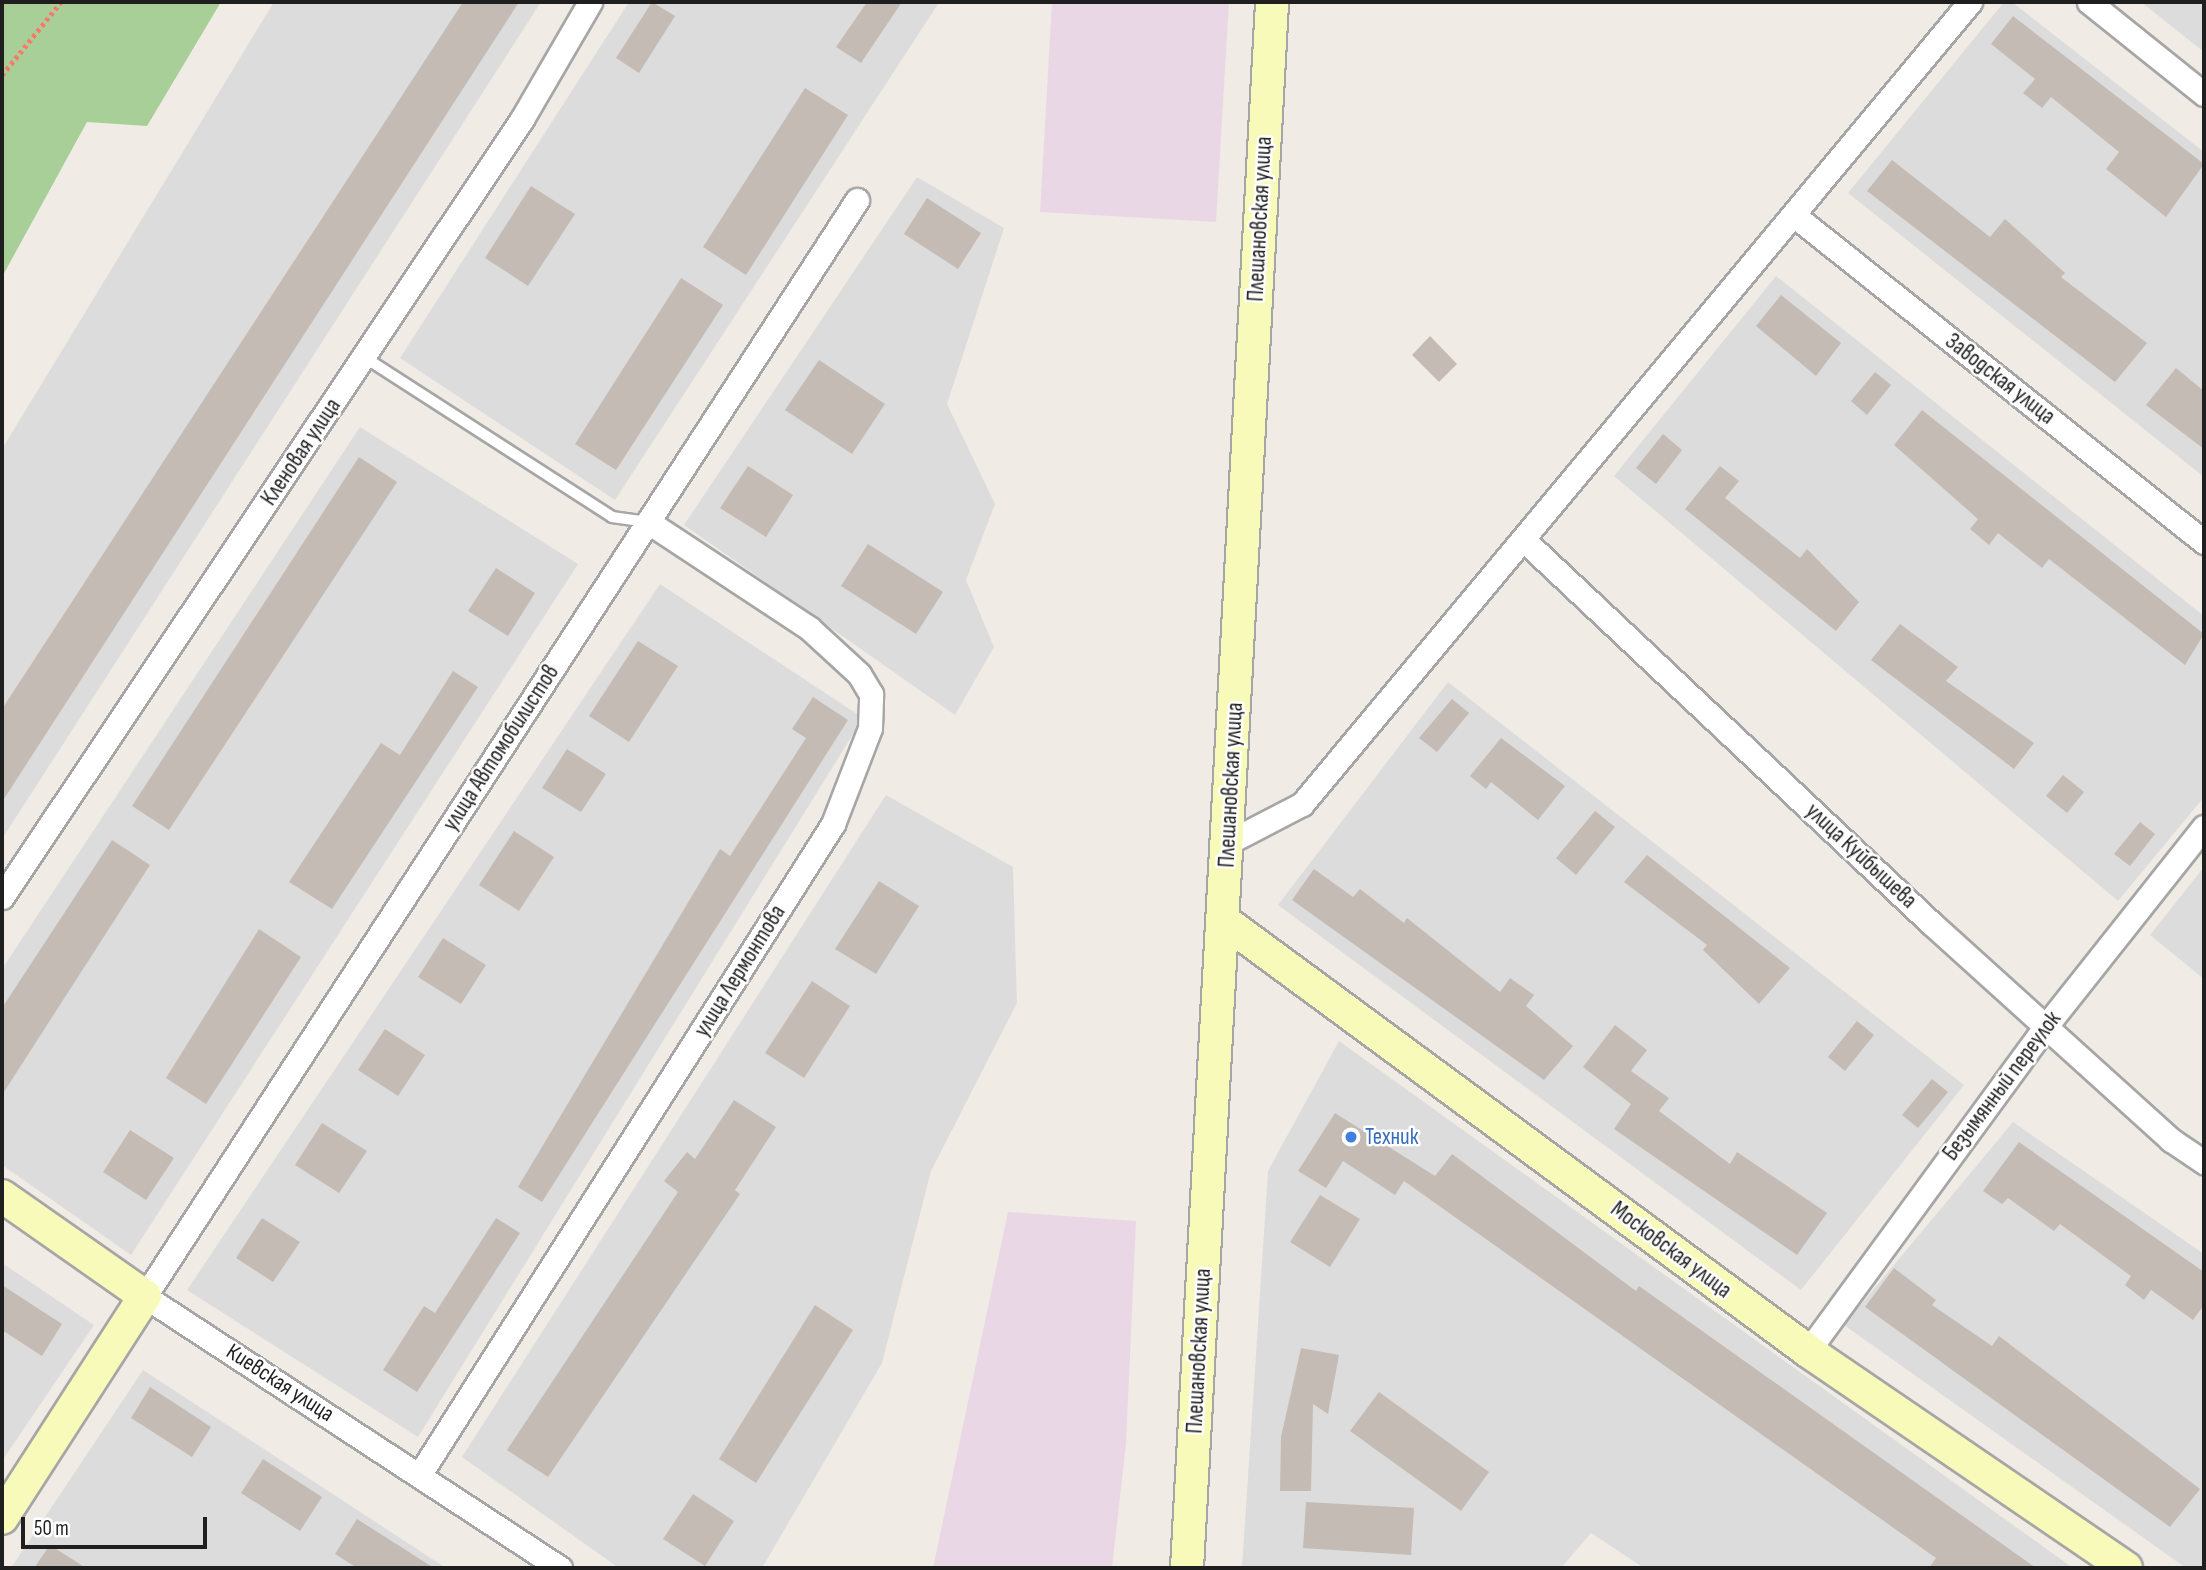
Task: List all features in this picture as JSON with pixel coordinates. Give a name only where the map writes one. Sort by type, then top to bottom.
[{"type":"main road","name":"Плешановская улица","points":[[1187,1568],[1229,842],[1272,2]]},
{"type":"main road","name":"Московская улица","points":[[1224,921],[1808,1351],[2126,1568]]},
{"type":"main road","name":"Киевская улица","points":[[2,1196],[145,1296]]},
{"type":"main road","points":[[2,1518],[145,1296]]},
{"type":"street","name":"Кленовая улица","points":[[2,897],[522,119],[590,2]]},
{"type":"street","points":[[1229,842],[1302,804],[1525,541],[1970,2]]},
{"type":"street","points":[[2089,2],[2204,94]]},
{"type":"street","name":"улица Автомобилистов","points":[[145,1296],[856,200]]},
{"type":"street","name":"Заводская улица","points":[[1795,216],[2204,542]]},
{"type":"street","name":"улица Лермонтова","points":[[420,1474],[833,824],[870,727],[871,694],[830,646],[648,522]]},
{"type":"street","name":"улица Куйбышева","points":[[1525,541],[2046,1026],[2204,1162]]},
{"type":"street","name":"Безымянный переулок","points":[[1808,1351],[2046,1026],[2204,827]]},
{"type":"street","name":"Киевская улица","points":[[145,1296],[560,1568]]},
{"type":"lane","points":[[364,357],[612,517],[648,522]]},
{"type":"path","points":[[2,75],[61,2]]},
{"type":"shaded area","points":[[274,2],[541,2],[2,839],[2,449]]},
{"type":"shaded area","points":[[629,2],[938,4],[615,500],[400,358]]},
{"type":"shaded area","points":[[1052,2],[1229,2],[1216,222],[1040,212]]},
{"type":"shaded area","points":[[2004,2],[2012,2],[2204,152],[2204,477],[1848,193]]},
{"type":"shaded area","points":[[2141,2],[2204,2],[2204,52]]},
{"type":"shaded area","points":[[917,177],[1004,228],[947,404],[995,504],[966,580],[994,647],[955,715],[684,525]]},
{"type":"shaded area","points":[[1776,276],[2204,616],[2204,797],[2118,901],[1614,476]]},
{"type":"shaded area","points":[[360,427],[578,564],[131,1255],[2,1165],[2,969]]},
{"type":"shaded area","points":[[660,584],[863,718],[418,1437],[187,1290]]},
{"type":"shaded area","points":[[1448,682],[1964,1085],[1801,1290],[1278,905]]},
{"type":"shaded area","points":[[886,795],[1013,867],[1017,1003],[931,1171],[882,1363],[762,1568],[619,1568],[462,1457]]},
{"type":"shaded area","points":[[2204,867],[2204,979],[2150,935]]},
{"type":"shaded area","points":[[1339,1041],[2073,1568],[1644,1568],[1591,1533],[1561,1568],[1242,1568],[1268,1171]]},
{"type":"shaded area","points":[[2013,1122],[2204,1254],[2204,1568],[2186,1568],[1844,1325]]},
{"type":"shaded area","points":[[1008,1212],[1136,1221],[1126,1444],[1112,1568],[933,1568]]},
{"type":"shaded area","points":[[2,1263],[94,1325],[2,1461]]},
{"type":"shaded area","points":[[143,1370],[446,1568],[11,1568]]},
{"type":"green space","points":[[2,2],[221,2],[147,126],[87,122],[2,277]]},
{"type":"building","points":[[463,2],[519,2],[2,802],[2,709]]},
{"type":"building","points":[[652,2],[675,16],[639,73],[616,58]]},
{"type":"building","points":[[867,2],[902,2],[861,63],[836,47]]},
{"type":"building","points":[[2013,16],[2204,164],[2166,217],[2106,169],[2119,152],[2051,97],[2042,108],[2023,93],[2035,79],[1991,44]]},
{"type":"building","points":[[805,88],[848,115],[746,275],[703,247]]},
{"type":"building","points":[[1892,160],[1990,237],[2005,219],[2065,273],[2061,277],[2147,343],[2115,382],[1867,191]]},
{"type":"building","points":[[531,186],[575,214],[528,286],[485,258]]},
{"type":"building","points":[[927,198],[981,233],[958,269],[904,234]]},
{"type":"building","points":[[681,278],[723,305],[616,470],[575,444]]},
{"type":"building","points":[[1781,295],[1841,343],[1816,376],[1756,326]]},
{"type":"building","points":[[1430,336],[1457,364],[1439,382],[1412,355]]},
{"type":"building","points":[[819,360],[885,404],[852,454],[785,410]]},
{"type":"building","points":[[2176,368],[2204,391],[2204,449],[2146,405]]},
{"type":"building","points":[[1875,372],[1891,385],[1867,415],[1851,401]]},
{"type":"building","points":[[1922,410],[2204,634],[2185,665],[2049,559],[2042,568],[1998,533],[1989,545],[1970,529],[1978,519],[1894,445]]},
{"type":"building","points":[[1663,434],[1682,450],[1656,484],[1636,468]]},
{"type":"building","points":[[359,457],[397,482],[169,830],[132,806]]},
{"type":"building","points":[[748,466],[793,495],[766,537],[720,508]]},
{"type":"building","points":[[1720,466],[1739,481],[1725,498],[1800,558],[1807,549],[1859,602],[1836,631],[1685,509]]},
{"type":"building","points":[[868,544],[943,592],[916,634],[841,586]]},
{"type":"building","points":[[496,568],[535,593],[508,636],[468,611]]},
{"type":"building","points":[[1900,624],[1958,667],[1946,681],[2034,743],[2014,769],[1871,660]]},
{"type":"building","points":[[638,641],[678,666],[629,742],[589,716]]},
{"type":"building","points":[[453,671],[478,687],[332,909],[289,882],[381,743],[400,755]]},
{"type":"building","points":[[813,697],[848,720],[542,1202],[518,1187],[720,849],[730,856],[806,738],[792,729]]},
{"type":"building","points":[[1452,699],[1469,713],[1437,752],[1419,738]]},
{"type":"building","points":[[1501,738],[1565,786],[1538,820],[1491,782],[1486,789],[1470,776]]},
{"type":"building","points":[[567,749],[606,774],[581,812],[542,788]]},
{"type":"building","points":[[2063,775],[2084,792],[2067,813],[2046,796]]},
{"type":"building","points":[[1595,811],[1615,827],[1576,875],[1556,858]]},
{"type":"building","points":[[2140,822],[2155,834],[2130,866],[2114,854]]},
{"type":"building","points":[[514,831],[554,857],[519,911],[479,885]]},
{"type":"building","points":[[112,840],[150,865],[2,1095],[2,1008]]},
{"type":"building","points":[[1647,855],[1790,968],[1759,1004],[1703,950],[1707,945],[1624,882]]},
{"type":"building","points":[[1314,869],[1353,897],[1360,889],[1404,923],[1407,918],[1500,992],[1510,978],[1534,995],[1526,1006],[1573,1046],[1544,1080],[1292,900]]},
{"type":"building","points":[[879,881],[919,906],[876,974],[835,949]]},
{"type":"building","points":[[259,929],[301,957],[206,1104],[166,1078]]},
{"type":"building","points":[[443,938],[486,965],[461,1004],[418,977]]},
{"type":"building","points":[[812,981],[850,1006],[804,1078],[765,1053]]},
{"type":"building","points":[[1857,1021],[1874,1035],[1845,1071],[1828,1057]]},
{"type":"building","points":[[1615,1025],[1647,1050],[1631,1071],[1669,1098],[1659,1111],[1730,1164],[1737,1152],[1827,1213],[1797,1255],[1614,1129],[1631,1104],[1583,1067]]},
{"type":"building","points":[[385,1029],[425,1055],[398,1096],[358,1070]]},
{"type":"building","points":[[1932,1079],[1948,1092],[1918,1128],[1902,1115]]},
{"type":"building","points":[[734,1100],[776,1127],[735,1190],[740,1194],[548,1477],[507,1450],[678,1192],[664,1181],[687,1152],[695,1159]]},
{"type":"building","points":[[1335,1113],[1435,1176],[1452,1154],[1636,1291],[1639,1286],[2036,1568],[1929,1568],[1936,1558],[1404,1181],[1395,1195],[1343,1161],[1326,1188],[1298,1171]]},
{"type":"building","points":[[322,1123],[367,1151],[339,1193],[295,1165]]},
{"type":"building","points":[[130,1130],[174,1158],[146,1200],[103,1172]]},
{"type":"building","points":[[2019,1142],[2204,1272],[2204,1305],[2193,1320],[2151,1290],[2144,1300],[2125,1285],[2131,1276],[2060,1224],[2054,1231],[2008,1198],[2002,1204],[1983,1191]]},
{"type":"building","points":[[1320,1195],[1360,1219],[1330,1267],[1290,1242]]},
{"type":"building","points":[[262,1218],[300,1242],[273,1282],[236,1258]]},
{"type":"building","points":[[496,1218],[520,1233],[417,1392],[383,1370],[424,1306],[435,1313]]},
{"type":"building","points":[[1894,1268],[1936,1300],[1932,1305],[1992,1346],[1999,1336],[2200,1489],[2170,1527],[1865,1307]]},
{"type":"building","points":[[2,1285],[62,1324],[42,1356],[2,1330]]},
{"type":"building","points":[[815,1305],[853,1330],[756,1483],[719,1459]]},
{"type":"building","points":[[1301,1348],[1339,1355],[1328,1414],[1313,1404],[1311,1491],[1280,1491],[1281,1437]]},
{"type":"building","points":[[150,1387],[211,1427],[192,1457],[131,1418]]},
{"type":"building","points":[[1379,1392],[1489,1472],[1461,1511],[1350,1431]]},
{"type":"building","points":[[263,1459],[322,1497],[300,1531],[241,1493]]},
{"type":"building","points":[[693,1494],[734,1521],[705,1566],[663,1539]]},
{"type":"building","points":[[1306,1502],[1414,1508],[1411,1555],[1303,1548]]},
{"type":"building","points":[[357,1519],[434,1568],[357,1568],[335,1554]]},
{"type":"building","points":[[50,1545],[86,1568],[34,1568]]},
{"type":"place","name":"Техник","points":[[1351,1137]]}]
